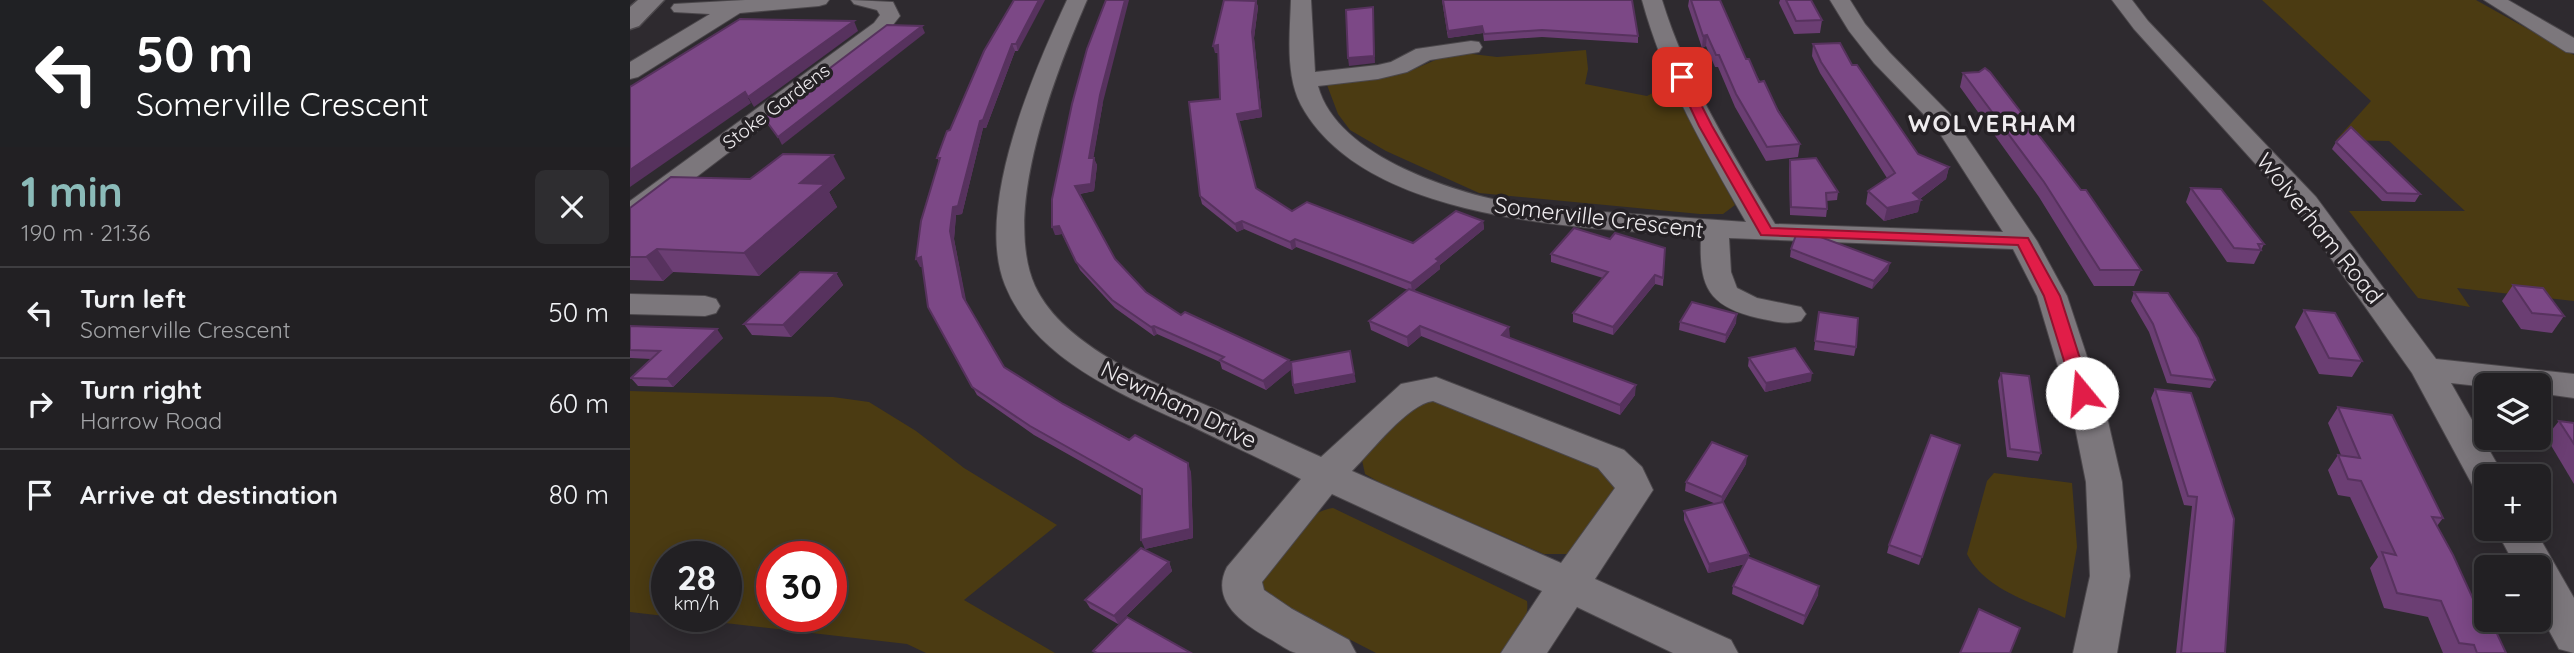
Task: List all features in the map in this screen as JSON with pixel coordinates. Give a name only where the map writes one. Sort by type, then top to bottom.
[{"type":"street","points":[[681,8],[819,0]]},
{"type":"street","name":"Stoke Gardens","points":[[630,214],[881,27],[890,16],[886,6],[861,0]]},
{"type":"street","name":"Newnham Drive","points":[[1077,0],[1056,44],[1020,163],[1011,203],[1013,265],[1020,286],[1043,320],[1111,374],[1716,653]]},
{"type":"street","name":"Somerville Crescent","points":[[1301,0],[1307,80],[1312,104],[1330,128],[1349,146],[1424,186],[1499,209],[1715,231],[2023,241]]},
{"type":"street","points":[[1651,0],[1658,28],[1705,126],[1766,232]]},
{"type":"street","points":[[1840,0],[1856,27],[1882,58],[1944,122],[2023,241],[2052,296],[2090,417],[2104,482],[2110,576],[2095,653]]},
{"type":"street","name":"Wolverham Road","points":[[2122,0],[2141,25],[2306,203],[2426,369],[2479,464]]},
{"type":"street","points":[[2494,0],[2574,47]]},
{"type":"street","points":[[630,72],[734,7]]},
{"type":"street","points":[[1307,80],[1389,70],[1399,67],[1415,50],[1471,47]]},
{"type":"street","points":[[1715,231],[1716,281],[1723,294],[1775,319]]},
{"type":"street","points":[[630,304],[705,306]]},
{"type":"street","points":[[2426,369],[2574,386]]},
{"type":"street","points":[[1334,653],[1277,622],[1245,599],[1241,579],[1326,475],[1405,398],[1413,392],[1436,389],[1611,459],[1629,477],[1634,490],[1523,653]]},
{"type":"street","points":[[2551,595],[2574,636]]},
{"type":"shaded area","points":[[2262,0],[2476,0],[2574,55],[2574,301],[2457,288],[2470,307],[2418,298],[2349,211],[2465,211],[2389,141],[2336,140],[2371,101]]},
{"type":"shaded area","points":[[1586,50],[1588,69],[1585,84],[1647,96],[1670,84],[1735,205],[1723,214],[1700,214],[1479,193],[1386,151],[1350,130],[1338,114],[1327,85],[1381,78],[1410,71],[1440,58],[1464,53],[1497,57]]},
{"type":"shaded area","points":[[630,391],[833,397],[869,402],[916,431],[964,468],[1057,525],[964,600],[1055,653],[926,653],[907,644],[803,632],[847,632],[847,541],[756,541],[756,627],[742,625],[742,541],[651,541],[651,614],[630,612]]},
{"type":"shaded area","points":[[1425,398],[1606,467],[1621,483],[1569,554],[1544,554],[1386,486],[1365,474],[1362,460],[1407,411]]},
{"type":"shaded area","points":[[1994,473],[2072,483],[2077,547],[2065,618],[1997,586],[1985,577],[1967,554],[1987,481]]},
{"type":"shaded area","points":[[1333,508],[1527,601],[1524,622],[1505,653],[1376,653],[1262,594],[1258,579],[1290,536],[1310,518]]},
{"type":"building","points":[[1014,0],[1039,0],[1016,44],[1012,44],[983,120],[980,121],[958,206],[953,207],[950,231],[963,297],[1004,367],[1063,404],[1129,440],[1135,435],[1188,463],[1190,529],[1141,540],[1142,489],[1030,426],[972,387],[928,307],[921,257],[916,259],[921,221],[940,158],[937,158],[984,51]]},
{"type":"building","points":[[1106,0],[1125,0],[1100,95],[1089,158],[1094,158],[1091,184],[1075,186],[1115,259],[1146,292],[1181,315],[1185,312],[1289,360],[1263,381],[1220,360],[1224,357],[1151,327],[1112,300],[1076,262],[1059,226],[1052,227],[1052,199],[1072,104],[1087,49]]},
{"type":"building","points":[[1224,0],[1256,1],[1252,32],[1260,110],[1237,114],[1256,188],[1292,211],[1307,202],[1413,243],[1456,211],[1483,221],[1411,283],[1295,239],[1290,242],[1242,221],[1235,224],[1200,196],[1189,102],[1220,99],[1218,45],[1213,46]]},
{"type":"building","points":[[1443,0],[1632,0],[1638,36],[1542,30],[1484,34],[1482,26],[1448,31]]},
{"type":"building","points":[[1691,0],[1720,0],[1746,59],[1749,59],[1759,82],[1764,81],[1778,111],[1800,144],[1767,147],[1736,94],[1719,55],[1716,55],[1707,35],[1703,36]]},
{"type":"building","points":[[1786,0],[1811,0],[1822,20],[1796,21]]},
{"type":"building","points":[[1373,7],[1374,56],[1348,58],[1346,10]]},
{"type":"building","points":[[740,19],[854,21],[748,97],[745,92],[630,170],[630,87]]},
{"type":"building","points":[[887,25],[922,26],[778,137],[764,118]]},
{"type":"building","points":[[1840,43],[1852,65],[1857,65],[1918,154],[1949,167],[1913,193],[1921,200],[1887,208],[1868,191],[1895,173],[1821,62],[1813,44]]},
{"type":"building","points":[[1985,68],[2081,190],[2086,190],[2141,270],[2100,270],[2044,182],[1963,73],[1979,72]]},
{"type":"building","points":[[2351,127],[2420,194],[2387,193],[2336,142]]},
{"type":"building","points":[[783,154],[833,155],[800,183],[825,184],[744,253],[657,249],[646,257],[630,257],[630,208],[671,177],[750,179]]},
{"type":"building","points":[[1816,158],[1838,192],[1826,193],[1827,209],[1791,207],[1790,160]]},
{"type":"building","points":[[2191,188],[2221,189],[2264,244],[2258,244],[2261,250],[2234,248]]},
{"type":"building","points":[[1574,228],[1610,239],[1615,233],[1665,248],[1663,278],[1655,275],[1613,327],[1573,313],[1608,272],[1551,254]]},
{"type":"building","points":[[1796,235],[1818,236],[1890,263],[1874,281],[1791,249]]},
{"type":"building","points":[[800,272],[836,273],[783,325],[744,324]]},
{"type":"building","points":[[2513,285],[2543,288],[2564,316],[2532,313]]},
{"type":"building","points":[[1409,289],[1509,327],[1502,335],[1636,385],[1620,405],[1420,326],[1407,337],[1369,321]]},
{"type":"building","points":[[2134,292],[2168,293],[2198,338],[2215,380],[2171,375],[2153,324]]},
{"type":"building","points":[[1692,302],[1737,314],[1726,335],[1680,322]]},
{"type":"building","points":[[2304,310],[2335,313],[2362,361],[2329,358]]},
{"type":"building","points":[[1819,312],[1858,318],[1856,347],[1815,341]]},
{"type":"building","points":[[630,326],[717,329],[667,379],[631,378],[660,351],[630,350]]},
{"type":"building","points":[[1795,348],[1812,373],[1766,383],[1749,358]]},
{"type":"building","points":[[1350,351],[1354,374],[1293,385],[1291,362]]},
{"type":"building","points":[[2001,373],[2029,376],[2041,453],[2010,449]]},
{"type":"building","points":[[2155,389],[2191,393],[2234,519],[2225,653],[2181,653],[2197,497],[2188,496]]},
{"type":"building","points":[[2338,407],[2392,415],[2443,518],[2432,517],[2474,601],[2474,632],[2496,632],[2506,653],[2477,653],[2474,645],[2459,643],[2441,601],[2397,593],[2382,552],[2396,555],[2361,481],[2348,479],[2338,455],[2360,458]]},
{"type":"building","points":[[2559,421],[2574,423],[2574,444]]},
{"type":"building","points":[[1931,435],[1960,445],[1922,557],[1889,545]]},
{"type":"building","points":[[1712,442],[1747,456],[1722,497],[1686,482]]},
{"type":"building","points":[[1723,502],[1749,554],[1709,564],[1684,511]]},
{"type":"building","points":[[1141,548],[1169,562],[1114,616],[1085,600]]},
{"type":"building","points":[[1748,557],[1819,586],[1805,616],[1733,586]]},
{"type":"building","points":[[1979,609],[2020,628],[2010,653],[1960,653]]},
{"type":"building","points":[[1127,617],[1191,653],[1093,651]]},
{"type":"district","name":"WOLVERHAM","points":[[1993,123]]},
{"type":"route","points":[[1682,77],[1705,126],[1766,232],[2023,241],[2052,296],[2082,393]]}]
